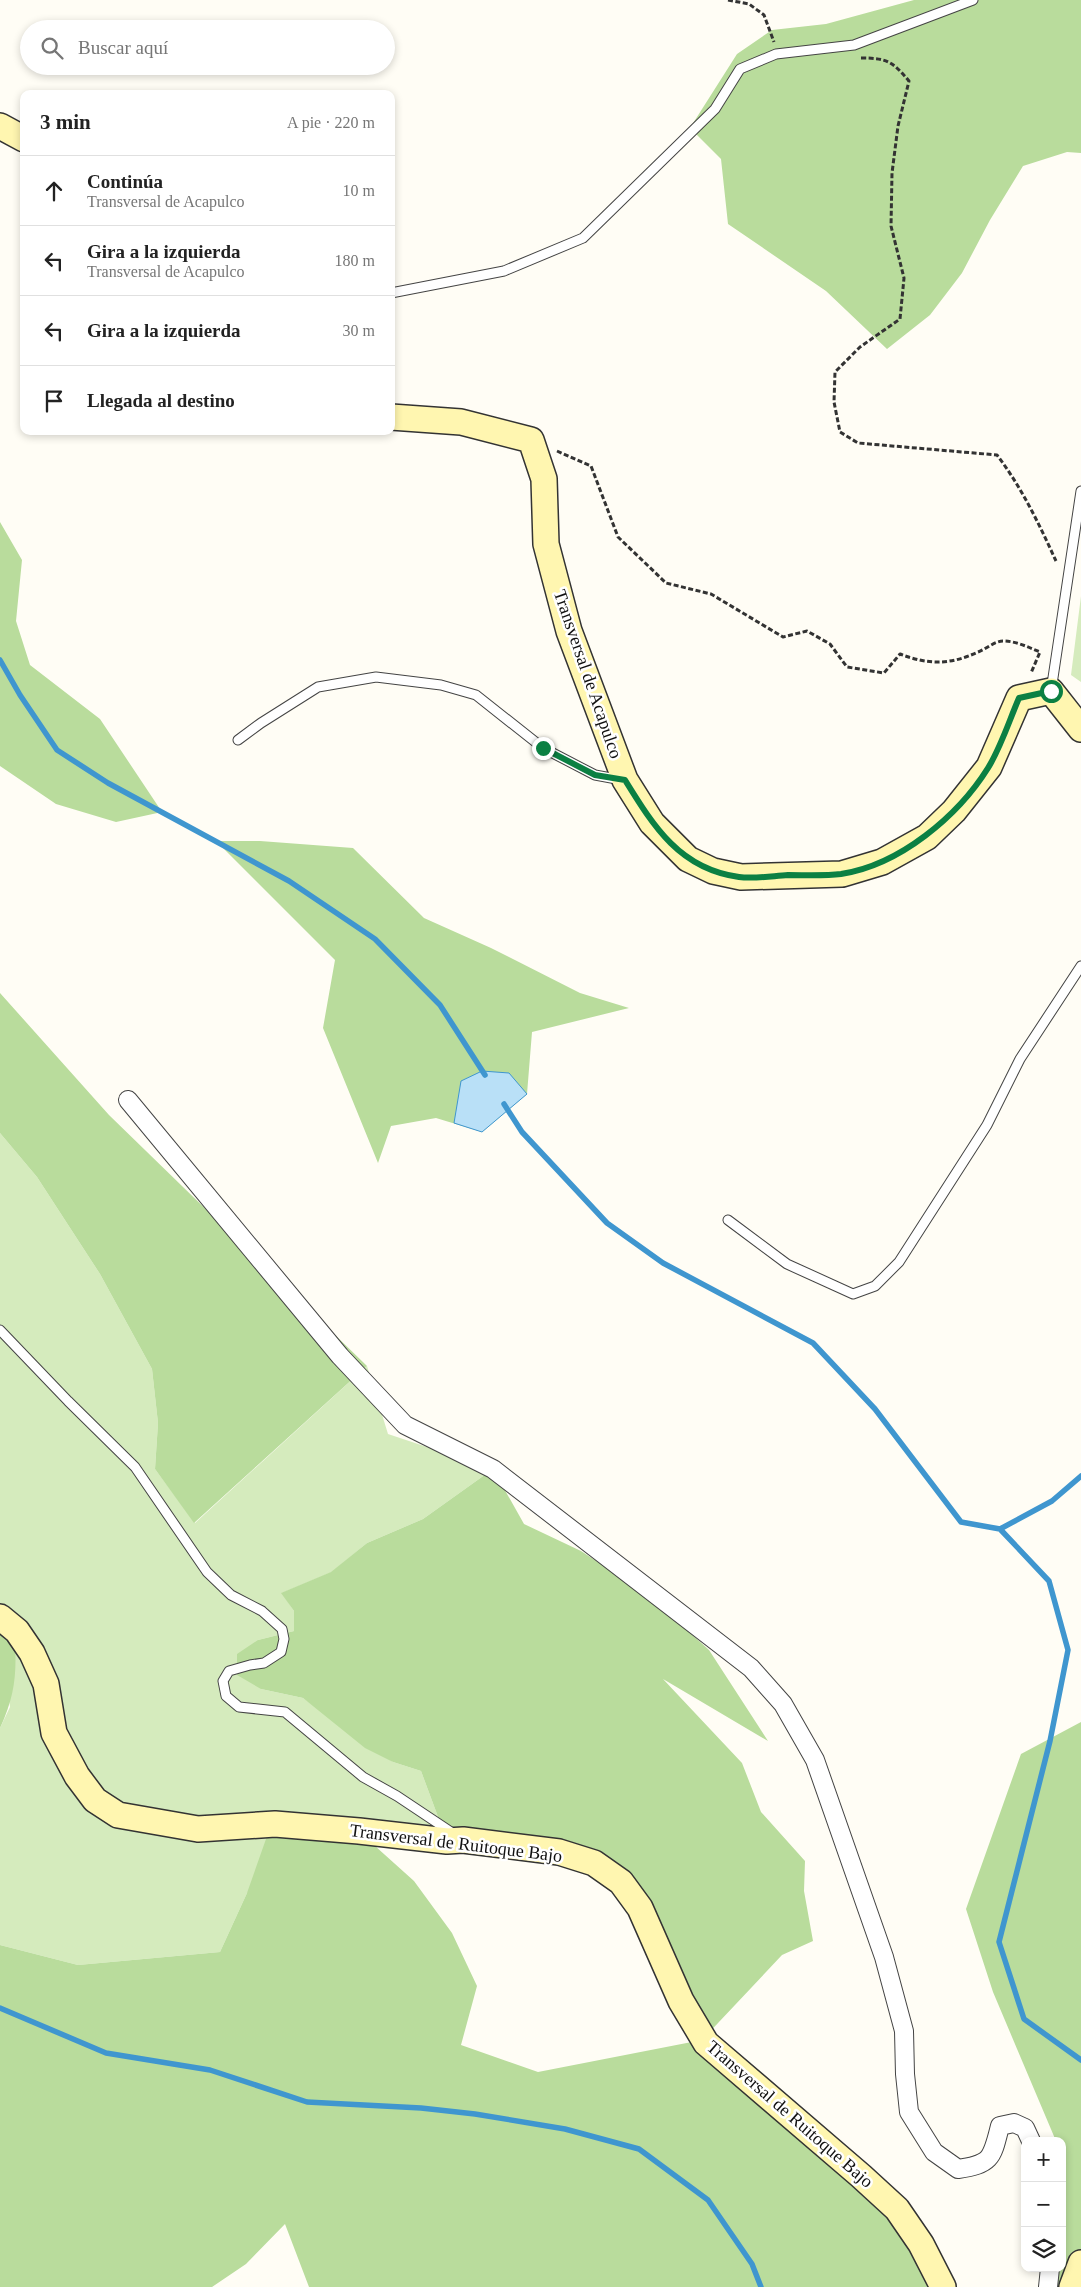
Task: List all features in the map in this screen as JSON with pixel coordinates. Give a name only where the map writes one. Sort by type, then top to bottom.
[{"type":"street","points":[[0,126],[20,137]]},
{"type":"street","points":[[395,417],[461,422],[531,440]]},
{"type":"street","name":"Transversal de Acapulco","points":[[531,440],[544,479],[546,544],[569,631],[625,780],[652,823],[688,860],[713,872],[741,877],[842,874],[882,862],[927,837],[954,811],[989,767],[1019,698]]},
{"type":"street","points":[[1019,698],[1051,691],[1081,730]]},
{"type":"street","points":[[128,1100],[340,1356],[405,1425],[493,1470],[751,1668],[783,1704],[815,1760],[884,1957],[904,2031],[905,2074],[909,2112],[934,2152],[958,2169],[979,2166],[993,2154],[1000,2126],[1014,2123],[1024,2128],[1029,2137]]},
{"type":"street","name":"Transversal de Ruitoque Bajo","points":[[0,1617],[17,1631],[32,1653],[46,1684],[54,1733],[76,1776],[95,1800],[118,1815],[198,1829],[276,1824],[447,1841],[463,1840],[558,1852],[594,1863],[621,1882],[640,1908],[681,2001],[706,2043],[897,2209],[922,2244],[943,2287]]},
{"type":"street","points":[[1072,2287],[1081,2263]]},
{"type":"street","points":[[1048,2287],[1050,2272]]},
{"type":"lane","points":[[395,291],[504,271],[583,238],[716,108],[740,69],[776,54],[854,45],[973,0]]},
{"type":"lane","points":[[1051,691],[1081,491]]},
{"type":"lane","points":[[238,740],[318,687],[376,677],[441,685],[476,695],[543,748],[595,775],[625,780]]},
{"type":"lane","points":[[728,1220],[787,1264],[853,1294],[875,1286],[899,1262],[987,1125],[1020,1059],[1081,966]]},
{"type":"lane","points":[[0,1330],[135,1467],[207,1572],[231,1595],[262,1611],[282,1629],[284,1639],[281,1652],[264,1663],[229,1671],[223,1681],[226,1696],[239,1707],[285,1712],[363,1777],[396,1796],[463,1840]]},
{"type":"path","points":[[728,0],[749,4],[764,15],[772,30],[776,54]]},
{"type":"path","points":[[852,58],[880,58],[895,64],[909,81],[898,126],[892,173],[891,226],[904,278],[900,319],[860,347],[836,372],[834,402],[840,432],[858,443],[997,455],[1014,477],[1039,524],[1065,582],[1066,592]]},
{"type":"path","points":[[531,440],[591,466],[618,536],[666,583],[711,594],[783,637],[807,631],[830,644],[847,667],[884,673],[900,654],[920,662],[951,662],[977,653],[1001,641],[1018,643],[1040,652],[1019,698]]},
{"type":"green space","points":[[914,0],[1081,0],[1081,153],[1067,152],[1023,166],[990,220],[962,273],[930,315],[887,349],[826,291],[728,224],[721,159],[690,128],[737,54],[772,30],[826,24]]},
{"type":"green space","points":[[0,522],[22,560],[16,621],[30,665],[100,719],[162,812],[116,822],[56,804],[0,766]]},
{"type":"green space","points":[[1081,596],[1081,682],[1071,675]]},
{"type":"green space","points":[[216,841],[260,841],[353,848],[424,918],[491,948],[580,993],[629,1008],[532,1032],[527,1094],[482,1132],[436,1118],[391,1126],[378,1163],[323,1028],[335,960]]},
{"type":"green space","points":[[0,993],[109,1115],[367,1366],[194,1523],[155,1469],[158,1423],[152,1369],[100,1274],[37,1177],[0,1133]]},
{"type":"green space","points":[[0,1133],[37,1177],[100,1274],[152,1369],[158,1423],[155,1469],[195,1523],[367,1366],[388,1434],[493,1469],[423,1519],[367,1543],[332,1572],[282,1593],[294,1611],[294,1631],[258,1640],[261,1689],[303,1698],[393,1762],[421,1771],[447,1841],[355,1828],[247,1893],[220,1952],[78,1965],[0,1945],[0,1728],[10,1707],[0,1617]]},
{"type":"green space","points":[[493,1469],[524,1524],[581,1551],[648,1595],[709,1650],[768,1741],[663,1679],[742,1763],[761,1812],[805,1861],[804,1891],[813,1941],[782,1955],[702,2040],[640,1908],[594,1863],[447,1841],[421,1771],[393,1762],[365,1748],[303,1698],[261,1689],[237,1675],[237,1654],[258,1640],[294,1631],[294,1611],[281,1593],[331,1572],[367,1543],[423,1519]]},
{"type":"green space","points":[[0,1617],[14,1628],[15,1667],[13,1691],[0,1728]]},
{"type":"green space","points":[[1081,1722],[1081,2287],[1047,2287],[1048,2272],[1066,2272],[1066,2137],[1054,2137],[993,1992],[966,1909],[1021,1754]]},
{"type":"green space","points":[[272,1822],[355,1828],[414,1881],[452,1933],[477,1986],[461,2045],[538,2072],[702,2040],[858,2173],[941,2287],[309,2287],[285,2224],[246,2264],[212,2287],[0,2287],[0,1945],[78,1965],[220,1952],[247,1893]]},
{"type":"water","points":[[482,1071],[509,1073],[527,1094],[482,1132],[454,1123],[461,1081]]},
{"type":"waterway","points":[[0,660],[20,695],[57,750],[108,783],[289,881],[375,939],[440,1005],[485,1075]]},
{"type":"waterway","points":[[504,1104],[522,1132],[607,1223],[663,1263],[813,1343],[875,1409],[961,1522],[1000,1529],[1049,1581],[1068,1650],[1050,1741],[999,1942],[1024,2019],[1081,2060]]},
{"type":"waterway","points":[[1000,1529],[1052,1501],[1081,1476]]},
{"type":"waterway","points":[[0,2008],[106,2053],[210,2070],[307,2102],[421,2108],[475,2114],[565,2129],[639,2149],[708,2200],[752,2264],[761,2287]]},
{"type":"route","points":[[543,748],[595,775],[625,780],[652,823],[688,860],[713,872],[741,877],[842,874],[882,862],[927,837],[954,811],[989,767],[1019,698],[1051,691]]}]
